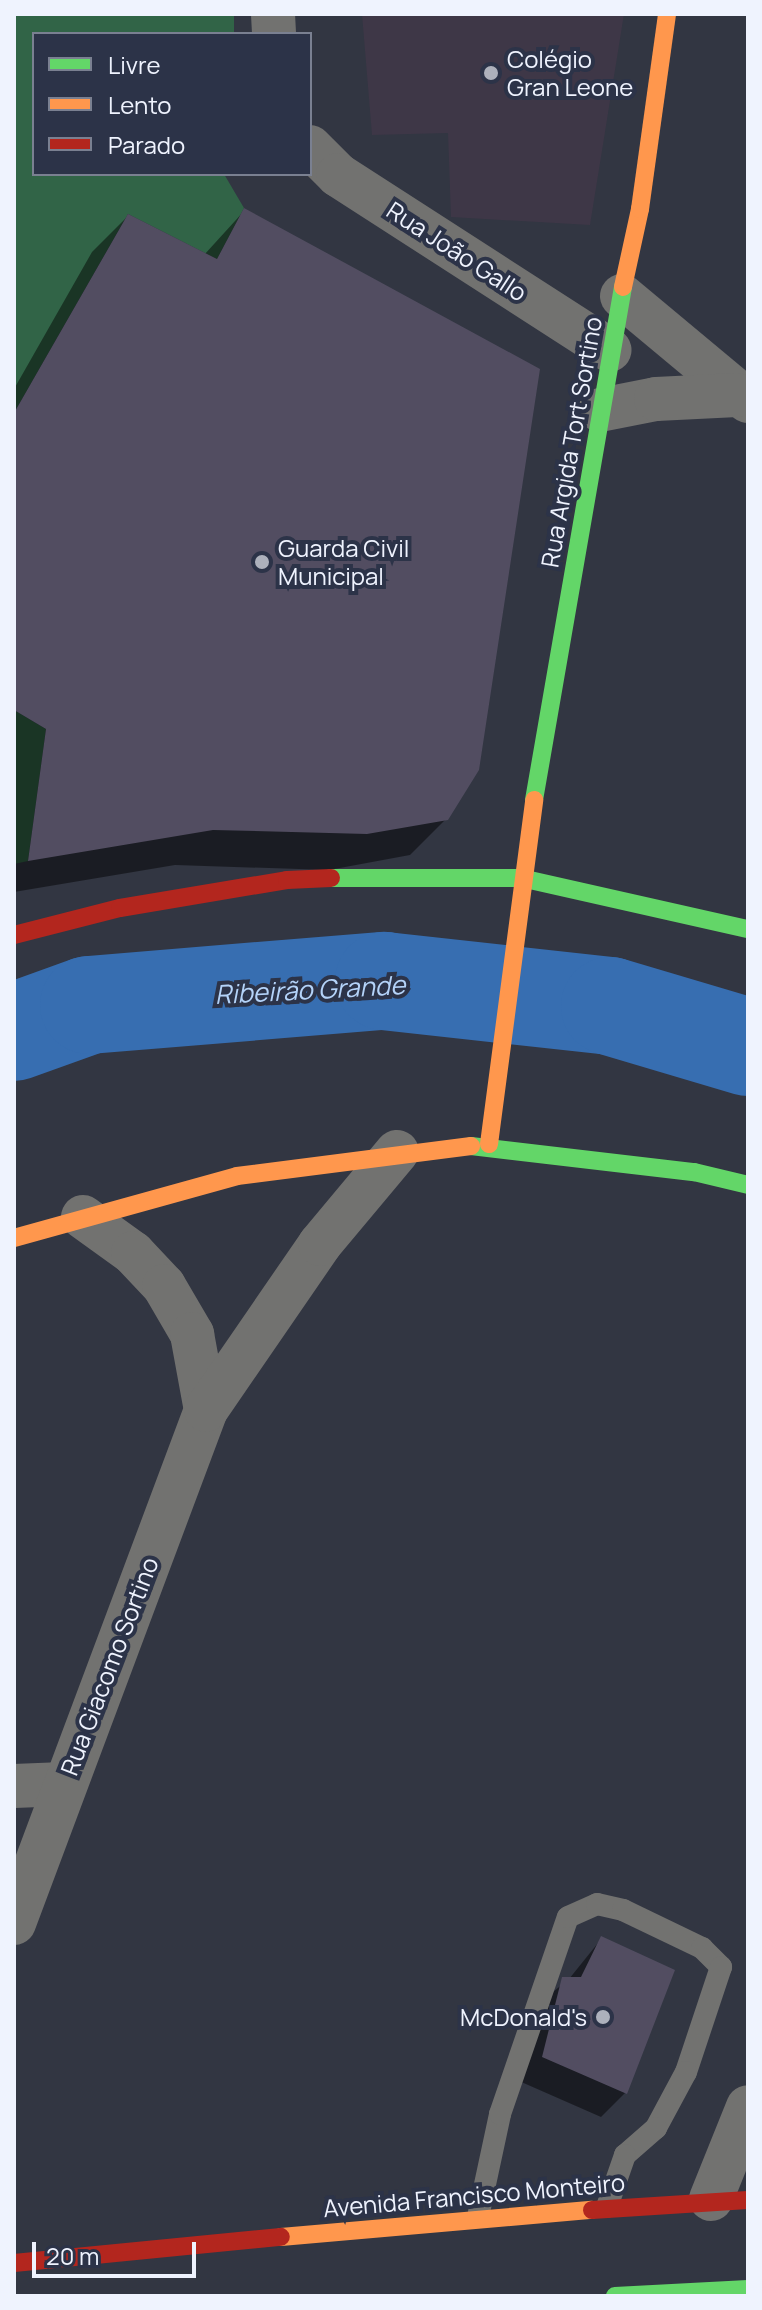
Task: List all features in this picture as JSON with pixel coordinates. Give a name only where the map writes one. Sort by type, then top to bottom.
[{"type":"main road","name":"Rua Argida Tort Sortino","points":[[489,1144],[494,1078],[521,878],[610,350],[640,209],[667,14]]},
{"type":"main road","points":[[14,935],[120,908],[287,880],[521,878],[748,929]]},
{"type":"main road","points":[[14,1238],[237,1176],[397,1152],[489,1144],[694,1172],[748,1185]]},
{"type":"main road","name":"Avenida Francisco Monteiro","points":[[14,2263],[478,2217],[730,2199]]},
{"type":"main road","points":[[624,2296],[748,2289]]},
{"type":"street","name":"Rua João Gallo","points":[[312,149],[338,175],[610,350]]},
{"type":"street","points":[[622,296],[743,398]]},
{"type":"street","points":[[600,410],[670,397],[743,398]]},
{"type":"street","name":"Rua Giacomo Sortino","points":[[14,1923],[206,1410],[320,1244],[397,1152]]},
{"type":"street","points":[[83,1217],[133,1253],[164,1286],[192,1334],[206,1410]]},
{"type":"street","points":[[14,1786],[64,1784]]},
{"type":"street","points":[[730,2199],[748,2107]]},
{"type":"lane","points":[[478,2217],[500,2114],[568,1917],[597,1904],[623,1910],[702,1948],[721,1967],[686,2072],[656,2128],[625,2155],[607,2207]]},
{"type":"shaded area","name":"Colégio Gran Leone","points":[[362,14],[624,14],[590,225],[451,217],[448,133],[372,135]]},
{"type":"green space","points":[[14,14],[234,14],[234,32],[32,32],[32,176],[225,176],[244,208],[217,259],[128,214],[14,413]]},
{"type":"green space","points":[[14,710],[46,729],[28,861],[14,864]]},
{"type":"building","name":"Guarda Civil Municipal","points":[[244,208],[540,369],[479,770],[448,820],[367,834],[213,830],[28,861],[46,729],[14,710],[14,413],[128,214],[217,259]]},
{"type":"building","name":"McDonald's","points":[[601,1936],[675,1970],[627,2094],[542,2057],[562,1977],[581,1977]]},
{"type":"waterway","name":"Ribeirão Grande","points":[[14,1032],[89,1005],[384,981],[610,1006],[748,1047]]},
{"type":"traffic: fast","points":[[534,800],[623,287]]},
{"type":"traffic: fast","points":[[331,878],[521,878],[748,929]]},
{"type":"traffic: fast","points":[[471,1146],[694,1172],[748,1185]]},
{"type":"traffic: fast","points":[[615,2296],[748,2289]]},
{"type":"traffic: slow","points":[[623,287],[640,209],[667,14]]},
{"type":"traffic: slow","points":[[489,1144],[534,800]]},
{"type":"traffic: slow","points":[[14,1238],[237,1176],[471,1146]]},
{"type":"traffic: slow","points":[[281,2237],[592,2210]]},
{"type":"traffic: jam","points":[[14,935],[120,908],[287,880],[331,878]]},
{"type":"traffic: jam","points":[[592,2210],[748,2200]]},
{"type":"traffic: jam","points":[[14,2263],[281,2237]]},
{"type":"place","name":"Colégio Gran Leone","points":[[491,73]]},
{"type":"place","name":"Guarda Civil Municipal","points":[[262,562]]},
{"type":"place","name":"McDonald's","points":[[603,2017]]}]
